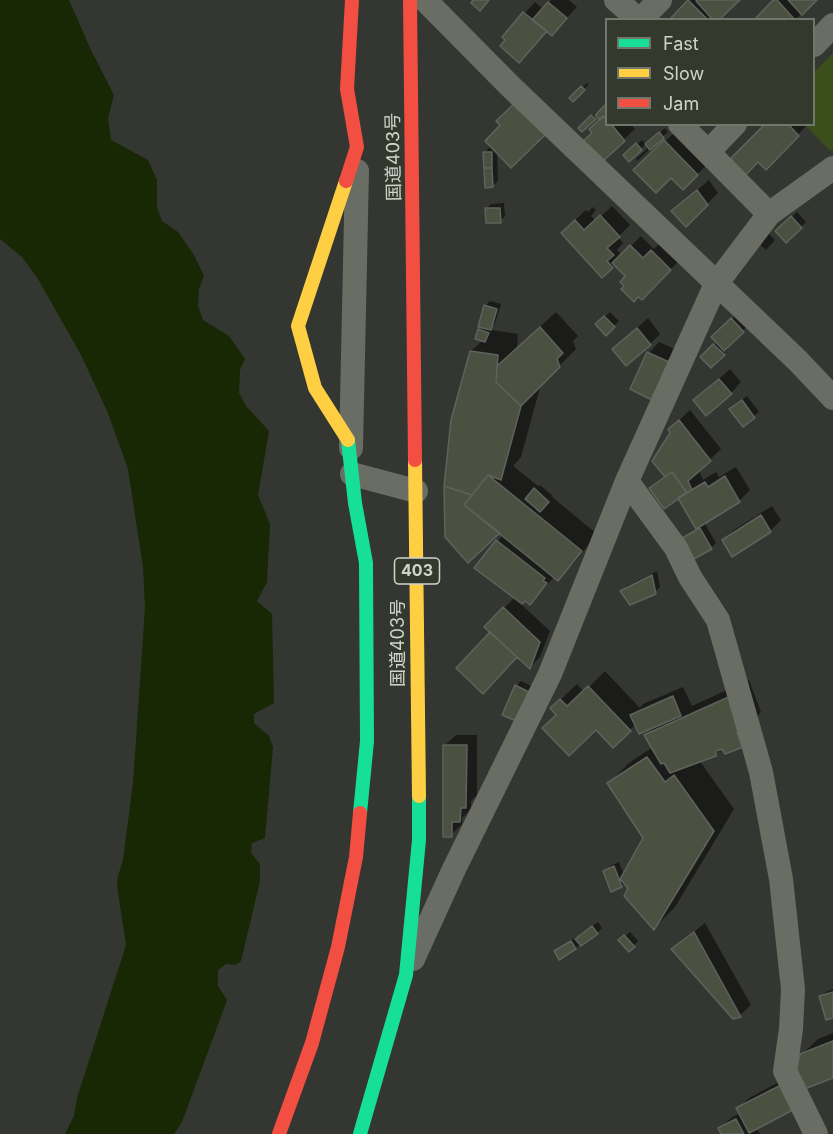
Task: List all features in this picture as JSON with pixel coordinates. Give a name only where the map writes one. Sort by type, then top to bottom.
[{"type":"main road","points":[[279,1134],[312,1043],[338,947],[356,857],[367,741],[366,562],[349,442],[315,388],[298,326],[357,147],[347,88],[352,0]]},
{"type":"main road","name":"国道403号","points":[[360,1134],[406,975],[419,840],[411,0]]},
{"type":"street","points":[[425,0],[510,86],[833,398]]},
{"type":"street","points":[[616,0],[637,18]]},
{"type":"street","points":[[641,18],[660,0]]},
{"type":"street","points":[[815,43],[833,26]]},
{"type":"street","points":[[682,126],[769,214]]},
{"type":"street","points":[[708,152],[733,126]]},
{"type":"street","points":[[357,147],[352,468],[416,491]]},
{"type":"street","points":[[406,975],[454,869],[550,674],[627,481],[716,284],[769,214],[833,168]]},
{"type":"street","points":[[627,481],[676,548],[690,577],[718,620],[761,772],[787,926],[793,989],[792,1029],[785,1071],[816,1134]]},
{"type":"shaded area","points":[[0,0],[69,0],[114,95],[108,118],[111,140],[148,160],[157,180],[157,207],[162,221],[178,232],[194,255],[204,276],[199,289],[198,306],[203,320],[229,336],[245,359],[240,370],[239,393],[246,406],[269,431],[258,495],[270,524],[267,582],[257,601],[272,614],[274,703],[254,714],[254,723],[269,736],[273,747],[265,838],[252,843],[251,853],[260,864],[260,881],[241,961],[235,965],[226,964],[218,970],[218,986],[227,1000],[182,1122],[174,1134],[65,1134],[74,1116],[77,1098],[126,945],[117,885],[123,860],[133,783],[145,608],[143,567],[128,469],[108,413],[81,355],[38,279],[22,257],[0,239]]},
{"type":"shaded area","points":[[833,53],[833,149],[830,151],[806,126],[815,126],[815,71]]},
{"type":"building","points":[[473,0],[489,0],[480,11],[471,3]]},
{"type":"building","points":[[688,0],[706,18],[671,18]]},
{"type":"building","points":[[740,0],[721,18],[711,18],[696,1]]},
{"type":"building","points":[[773,0],[777,0],[793,18],[756,18]]},
{"type":"building","points":[[788,0],[817,0],[802,15]]},
{"type":"building","points":[[548,2],[567,18],[552,36],[532,20]]},
{"type":"building","points":[[523,12],[547,31],[519,63],[500,46],[505,40],[502,37]]},
{"type":"building","points":[[581,86],[585,90],[573,102],[569,98]]},
{"type":"building","points":[[518,100],[548,132],[511,168],[485,141],[500,125],[496,121]]},
{"type":"building","points":[[605,105],[605,118],[603,116],[600,120],[595,115]]},
{"type":"building","points":[[591,115],[596,119],[582,132],[578,128]]},
{"type":"building","points":[[603,116],[605,126],[613,126],[625,141],[602,162],[583,141],[592,133],[589,129]]},
{"type":"building","points":[[763,126],[790,126],[799,136],[766,170],[758,162],[741,180],[725,164]]},
{"type":"building","points":[[659,132],[664,138],[650,150],[645,144]]},
{"type":"building","points":[[664,140],[698,175],[683,190],[671,178],[656,193],[633,170]]},
{"type":"building","points":[[636,143],[642,150],[629,162],[623,155]]},
{"type":"building","points":[[483,152],[492,152],[492,168],[484,168]]},
{"type":"building","points":[[484,168],[492,168],[493,187],[485,188]]},
{"type":"building","points":[[697,190],[708,205],[686,227],[671,211]]},
{"type":"building","points":[[485,208],[500,208],[501,223],[486,223]]},
{"type":"building","points":[[600,215],[620,237],[607,248],[614,255],[607,261],[613,268],[602,278],[561,233],[575,220],[584,230]]},
{"type":"building","points":[[791,216],[802,228],[786,243],[775,231]]},
{"type":"building","points":[[630,245],[643,258],[651,250],[671,270],[642,300],[638,297],[634,302],[621,289],[624,286],[620,282],[625,276],[612,263]]},
{"type":"building","points":[[484,305],[497,309],[491,330],[478,327]]},
{"type":"building","points":[[604,316],[615,327],[606,336],[595,324]]},
{"type":"building","points":[[731,318],[744,332],[724,351],[711,337]]},
{"type":"building","points":[[540,327],[563,353],[557,359],[560,367],[521,406],[496,382],[497,366]]},
{"type":"building","points":[[637,328],[651,345],[626,366],[612,349]]},
{"type":"building","points":[[478,329],[489,333],[485,342],[475,339]]},
{"type":"building","points":[[713,344],[725,355],[711,368],[700,357]]},
{"type":"building","points":[[470,351],[498,355],[496,382],[521,406],[501,480],[488,475],[472,495],[444,486],[451,420]]},
{"type":"building","points":[[647,352],[669,362],[652,400],[630,389]]},
{"type":"building","points":[[719,379],[732,394],[706,416],[693,400]]},
{"type":"building","points":[[742,400],[755,418],[743,427],[729,409]]},
{"type":"building","points":[[679,420],[711,461],[688,481],[692,490],[687,493],[672,472],[665,477],[652,461],[670,433],[668,429]]},
{"type":"building","points":[[672,472],[687,493],[664,509],[649,488]]},
{"type":"building","points":[[488,475],[582,551],[558,581],[464,505]]},
{"type":"building","points":[[725,476],[740,502],[696,529],[678,498],[705,482],[708,487]]},
{"type":"building","points":[[444,486],[472,495],[464,505],[500,533],[468,563],[445,537]]},
{"type":"building","points":[[534,488],[549,502],[540,512],[525,499]]},
{"type":"building","points":[[761,515],[771,532],[732,557],[722,540]]},
{"type":"building","points":[[700,528],[712,549],[694,559],[682,538]]},
{"type":"building","points":[[496,540],[545,578],[543,581],[547,583],[530,605],[525,601],[522,604],[474,568]]},
{"type":"building","points":[[652,575],[656,594],[630,605],[620,591]]},
{"type":"building","points":[[503,607],[540,642],[530,669],[484,627]]},
{"type":"building","points":[[490,632],[517,657],[483,694],[456,668]]},
{"type":"building","points":[[515,685],[529,692],[516,721],[502,715]]},
{"type":"building","points":[[588,686],[631,731],[613,748],[596,730],[569,756],[542,728],[556,715],[550,708],[560,699],[567,706]]},
{"type":"building","points":[[733,695],[746,730],[737,733],[743,747],[725,754],[722,749],[716,751],[716,756],[670,773],[664,763],[661,764],[644,735]]},
{"type":"building","points":[[673,696],[681,716],[639,734],[630,715]]},
{"type":"building","points":[[443,745],[467,745],[466,808],[461,808],[460,822],[452,822],[452,837],[443,837]]},
{"type":"building","points":[[647,757],[665,782],[674,775],[714,831],[654,930],[624,896],[628,888],[620,879],[643,838],[607,783]]},
{"type":"building","points":[[614,866],[622,887],[611,892],[603,871]]},
{"type":"building","points":[[592,926],[598,934],[581,946],[575,939]]},
{"type":"building","points":[[694,932],[741,1017],[733,1019],[671,949]]},
{"type":"building","points":[[624,935],[635,947],[629,952],[618,940]]},
{"type":"building","points":[[571,941],[576,949],[559,960],[554,951]]},
{"type":"building","points":[[833,992],[833,1018],[826,1020],[819,996]]},
{"type":"building","points":[[833,1041],[833,1078],[802,1090],[796,1073],[800,1054]]},
{"type":"building","points":[[781,1085],[793,1110],[749,1133],[736,1108]]},
{"type":"building","points":[[736,1119],[744,1134],[721,1134],[718,1128]]},
{"type":"traffic: fast","points":[[348,440],[355,503],[366,563],[367,741],[360,813]]},
{"type":"traffic: fast","points":[[360,1134],[406,975],[419,840],[419,796]]},
{"type":"traffic: slow","points":[[346,181],[298,326],[315,388],[348,440]]},
{"type":"traffic: slow","points":[[415,460],[419,796]]},
{"type":"traffic: jam","points":[[346,181],[357,147],[347,89],[352,0]]},
{"type":"traffic: jam","points":[[410,0],[415,460]]},
{"type":"traffic: jam","points":[[279,1134],[312,1043],[338,947],[356,857],[360,813]]}]
